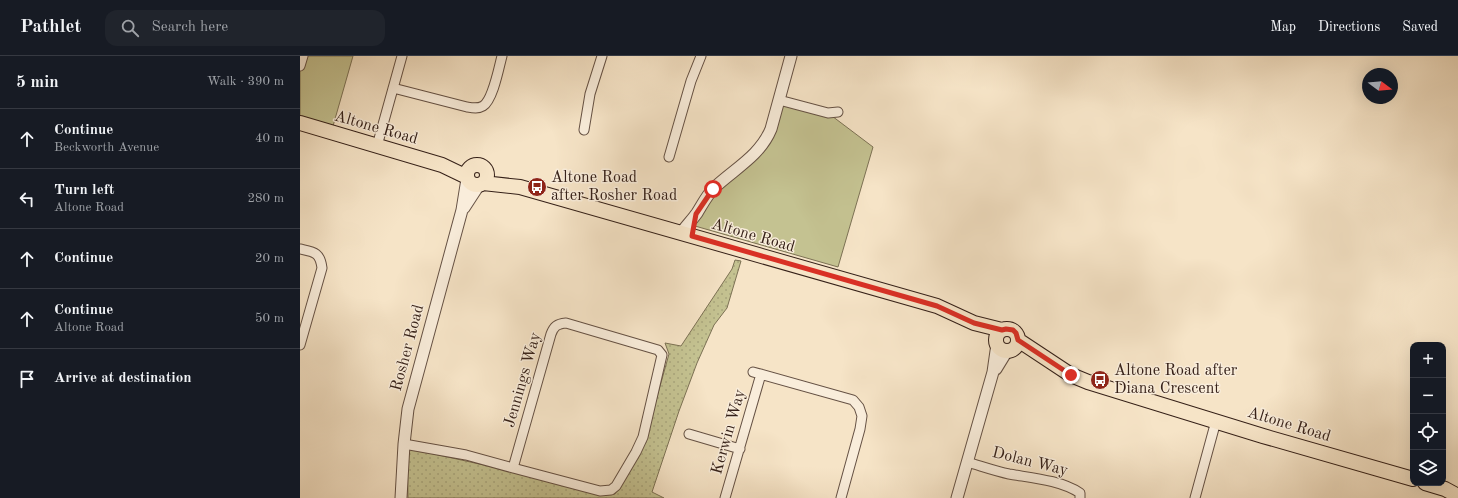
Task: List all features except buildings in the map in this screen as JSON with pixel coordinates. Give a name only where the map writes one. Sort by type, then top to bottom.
[{"type":"main road","name":"Altone Road","points":[[300,123],[442,165],[476,177],[520,187],[937,306],[974,323],[1007,346],[1046,358],[1071,375],[1088,382],[1410,478]]},
{"type":"main road","name":"Altone Road","points":[[974,323],[1002,330],[1013,330],[1016,333],[1007,346]]},
{"type":"main road","points":[[1002,330],[997,336],[1007,346]]},
{"type":"main road","points":[[1441,486],[1451,488],[1458,496]]},
{"type":"street","points":[[300,66],[303,56]]},
{"type":"street","points":[[377,146],[402,56]]},
{"type":"street","points":[[393,88],[467,107],[477,108],[484,106],[489,99],[502,56]]},
{"type":"street","points":[[584,130],[590,94],[602,56]]},
{"type":"street","points":[[669,157],[691,81],[701,56]]},
{"type":"street","points":[[687,234],[696,214],[713,189],[743,165],[761,147],[771,129],[791,56]]},
{"type":"street","points":[[779,100],[828,113],[838,112]]},
{"type":"street","name":"Rosher Road","points":[[402,498],[404,444],[408,409],[462,210],[476,177]]},
{"type":"street","points":[[300,249],[316,253],[321,258],[322,268],[300,345]]},
{"type":"street","name":"Jennings Way","points":[[404,444],[466,454],[513,468],[600,491],[611,490],[616,486],[629,465],[643,437],[662,355],[658,350],[566,323],[559,324],[554,327],[513,468]]},
{"type":"street","points":[[957,498],[993,372],[1007,346]]},
{"type":"street","name":"Kerwin Way","points":[[726,498],[740,449],[757,373],[852,400],[859,407],[862,416],[860,429],[841,498]]},
{"type":"street","points":[[1195,498],[1216,421]]},
{"type":"street","points":[[689,434],[740,449]]},
{"type":"street","name":"Dolan Way","points":[[968,462],[1007,473],[1050,481],[1073,488],[1080,493],[1080,498]]},
{"type":"shaded area","points":[[300,56],[353,56],[331,133],[300,124]]},
{"type":"shaded area","points":[[779,100],[828,113],[873,147],[838,267],[695,226],[696,214],[755,154]]},
{"type":"shaded area","points":[[735,260],[741,261],[727,308],[714,325],[697,363],[652,492],[664,498],[408,498],[407,448],[511,471],[603,495],[615,494],[643,447],[669,354],[665,343],[681,346],[732,269]]},
{"type":"place","name":"Altone Road after Rosher Road","points":[[537,187]]},
{"type":"place","name":"Altone Road after Diana Crescent","points":[[1100,380]]},
{"type":"route","points":[[713,189],[696,214],[692,236],[937,306],[974,323],[1002,330],[1013,330],[1018,336],[1018,340],[1071,375]]}]
